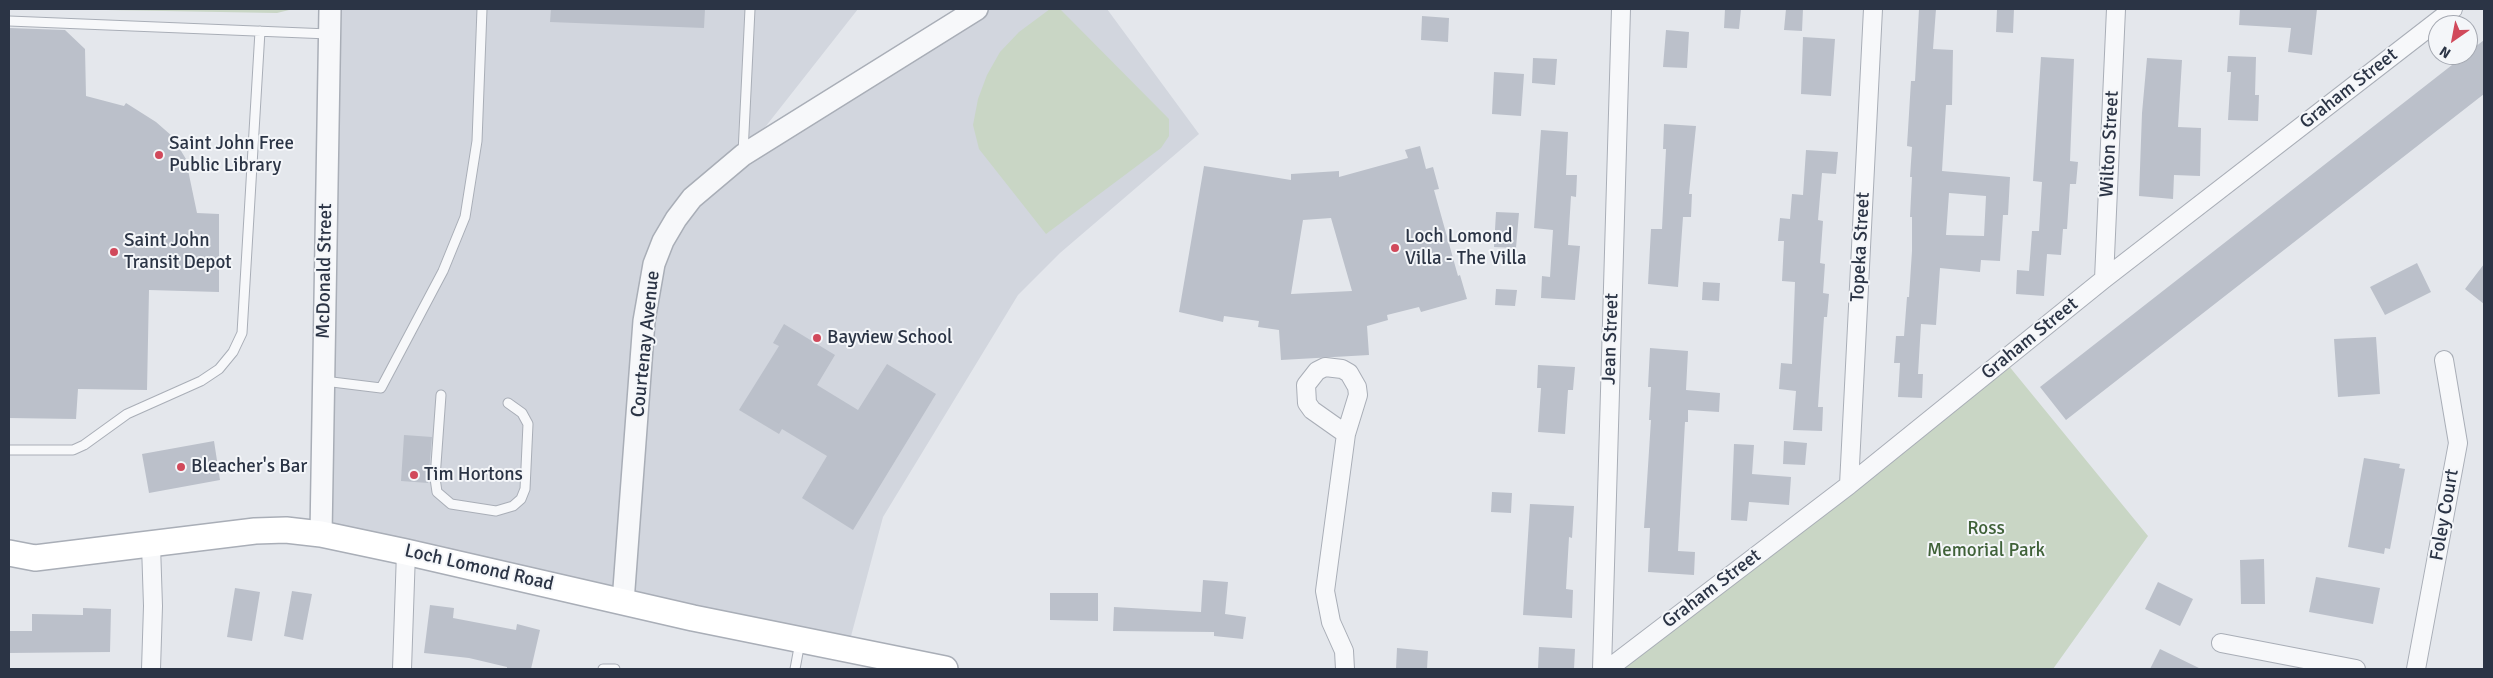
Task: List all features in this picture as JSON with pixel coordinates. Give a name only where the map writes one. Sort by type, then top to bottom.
[{"type":"main road","name":"Loch Lomond Road","points":[[9,553],[35,558],[255,531],[286,530],[321,534],[800,641],[945,669]]},
{"type":"street","name":"McDonald Street","points":[[321,534],[330,9]]},
{"type":"street","name":"Courtenay Avenue","points":[[623,602],[644,321],[654,264],[662,241],[692,198],[743,155],[977,9]]},
{"type":"street","name":"Jean Street","points":[[1602,669],[1621,9]]},
{"type":"street","name":"Topeka Street","points":[[1849,485],[1873,9]]},
{"type":"street","name":"Wilton Street","points":[[2104,279],[2116,9]]},
{"type":"street","name":"Graham Street","points":[[1608,669],[1849,485],[2104,279],[2453,9]]},
{"type":"street","name":"Foley Court","points":[[2416,669],[2458,443],[2444,360]]},
{"type":"street","points":[[1345,669],[1344,651],[1331,622],[1325,592],[1346,434]]},
{"type":"street","points":[[150,545],[153,606],[151,669]]},
{"type":"street","points":[[402,669],[406,552]]},
{"type":"street","points":[[2221,643],[2356,669]]},
{"type":"lane","points":[[323,381],[381,388],[443,270],[465,217],[477,141],[482,9]]},
{"type":"lane","points":[[743,155],[750,9]]},
{"type":"lane","points":[[9,21],[329,34]]},
{"type":"lane","points":[[9,450],[73,450],[84,445],[127,414],[201,382],[219,369],[233,352],[242,334],[260,31]]},
{"type":"lane","points":[[441,395],[435,478],[437,492],[451,504],[496,511],[513,506],[521,499],[525,489],[528,424],[522,413],[508,402]]},
{"type":"lane","points":[[795,669],[800,641]]},
{"type":"lane","points":[[602,669],[615,669]]},
{"type":"shaded area","points":[[330,9],[858,9],[744,154],[977,9],[1107,9],[1199,134],[1060,253],[1018,295],[883,517],[847,651],[321,534]]},
{"type":"green space","points":[[49,9],[293,9],[277,13]]},
{"type":"green space","points":[[1050,9],[1060,9],[1169,119],[1169,136],[1161,148],[1046,234],[979,149],[973,125],[978,99],[987,75],[1000,52],[1019,32]]},
{"type":"green space","name":"Ross Memorial Park","points":[[2004,360],[2148,536],[2053,669],[1608,669]]},
{"type":"building","points":[[551,9],[705,9],[704,28],[550,22]]},
{"type":"building","points":[[1725,9],[1741,9],[1739,29],[1724,28]]},
{"type":"building","points":[[1786,9],[1803,9],[1802,31],[1784,30]]},
{"type":"building","points":[[1919,9],[1936,9],[1933,49],[1953,50],[1952,105],[1946,105],[1942,171],[2010,177],[2008,215],[2003,215],[2000,261],[1981,260],[1980,272],[1940,268],[1936,325],[1921,324],[1918,374],[1923,374],[1922,398],[1898,397],[1900,363],[1894,363],[1896,336],[1904,336],[1907,297],[1909,297],[1912,251],[1912,217],[1910,217],[1912,177],[1910,177],[1912,147],[1907,146],[1911,81],[1915,81]],"holes":[[[1949,193],[1986,196],[1984,236],[1946,235]]]},
{"type":"building","points":[[1997,9],[2014,9],[2013,33],[1996,32]]},
{"type":"building","points":[[2240,9],[2317,9],[2312,55],[2288,52],[2291,28],[2239,25]]},
{"type":"building","points":[[1422,16],[1449,18],[1448,42],[1421,40]]},
{"type":"building","name":"Saint John Transit Depot","points":[[9,28],[65,30],[85,49],[86,96],[124,106],[126,103],[156,122],[172,136],[192,169],[188,170],[197,213],[219,214],[219,292],[149,290],[147,390],[78,389],[76,419],[9,418]]},
{"type":"building","points":[[1666,30],[1689,32],[1687,68],[1663,67]]},
{"type":"building","points":[[1803,37],[1835,39],[1831,96],[1801,94]]},
{"type":"building","points":[[2484,40],[2484,94],[2066,420],[2040,387],[2452,65],[2478,65],[2478,45]]},
{"type":"building","points":[[2228,56],[2256,57],[2255,95],[2259,95],[2258,121],[2228,120],[2231,72],[2227,72]]},
{"type":"building","points":[[2041,57],[2074,59],[2070,161],[2078,162],[2076,184],[2070,184],[2067,229],[2063,229],[2061,255],[2047,254],[2044,296],[2016,294],[2017,270],[2029,271],[2032,231],[2039,231],[2042,182],[2033,181]]},
{"type":"building","points":[[1533,58],[1557,59],[1555,85],[1532,83]]},
{"type":"building","points":[[2147,58],[2182,60],[2178,127],[2201,128],[2200,176],[2174,175],[2173,199],[2139,196],[2142,113]]},
{"type":"building","points":[[1494,72],[1524,74],[1521,116],[1492,114]]},
{"type":"building","points":[[1664,124],[1696,126],[1689,194],[1692,194],[1691,217],[1683,217],[1678,287],[1648,284],[1651,229],[1662,229],[1666,149],[1663,149]]},
{"type":"building","points":[[1541,130],[1568,132],[1566,175],[1577,175],[1576,197],[1571,196],[1568,245],[1580,246],[1575,300],[1541,298],[1542,276],[1550,277],[1553,230],[1534,228]]},
{"type":"building","name":"Loch Lomond Villa - The Villa","points":[[1420,146],[1426,169],[1433,167],[1439,189],[1434,190],[1458,276],[1460,275],[1467,299],[1421,312],[1419,307],[1387,315],[1388,320],[1367,326],[1369,355],[1281,360],[1279,330],[1258,327],[1259,321],[1224,316],[1223,322],[1179,312],[1204,166],[1291,180],[1291,174],[1339,171],[1339,177],[1408,158],[1405,150]],"holes":[[[1331,218],[1352,291],[1291,294],[1303,220]]]},
{"type":"building","points":[[1806,150],[1838,152],[1836,174],[1822,173],[1818,220],[1823,221],[1820,263],[1825,264],[1823,293],[1829,294],[1827,317],[1824,317],[1818,407],[1823,407],[1822,431],[1793,430],[1796,391],[1779,389],[1781,363],[1792,364],[1795,282],[1782,281],[1784,241],[1778,241],[1780,218],[1790,219],[1792,194],[1803,195]]},
{"type":"building","points":[[1496,212],[1519,213],[1516,248],[1494,247]]},
{"type":"building","points":[[2417,263],[2431,292],[2385,315],[2370,287]]},
{"type":"building","points":[[2484,264],[2484,304],[2465,289]]},
{"type":"building","points":[[1703,282],[1720,283],[1719,301],[1702,300]]},
{"type":"building","points":[[1496,289],[1517,290],[1515,306],[1495,305]]},
{"type":"building","points":[[784,324],[835,355],[817,385],[858,410],[887,364],[936,394],[853,530],[802,498],[827,456],[782,429],[779,434],[739,410],[779,346],[773,343]]},
{"type":"building","points":[[2376,337],[2380,394],[2338,397],[2334,339]]},
{"type":"building","points":[[1650,348],[1688,351],[1686,390],[1720,393],[1719,412],[1688,410],[1688,422],[1685,422],[1678,551],[1695,552],[1694,575],[1648,572],[1650,528],[1644,528],[1651,420],[1649,420],[1651,387],[1648,387]]},
{"type":"building","points":[[1538,365],[1575,367],[1573,390],[1568,390],[1565,434],[1538,432],[1541,388],[1537,388]]},
{"type":"building","points":[[404,435],[432,437],[428,483],[401,481]]},
{"type":"building","name":"Bleacher's Bar","points":[[214,441],[220,480],[149,493],[142,454]]},
{"type":"building","points":[[1784,441],[1807,443],[1805,465],[1783,464]]},
{"type":"building","points":[[1734,444],[1754,445],[1752,474],[1791,477],[1789,505],[1749,502],[1747,521],[1731,520]]},
{"type":"building","points":[[2364,458],[2400,464],[2399,468],[2405,469],[2390,549],[2385,548],[2384,554],[2348,547]]},
{"type":"building","points":[[1492,492],[1512,493],[1511,513],[1491,512]]},
{"type":"building","points":[[1530,504],[1574,506],[1572,538],[1569,537],[1566,589],[1573,590],[1572,618],[1523,615]]},
{"type":"building","points":[[2264,559],[2265,604],[2241,604],[2240,560]]},
{"type":"building","points":[[2316,577],[2380,588],[2373,624],[2309,612]]},
{"type":"building","points":[[1203,580],[1228,582],[1225,614],[1246,617],[1243,639],[1214,636],[1214,632],[1113,631],[1114,607],[1201,612]]},
{"type":"building","points":[[2158,582],[2193,599],[2180,626],[2145,609]]},
{"type":"building","points":[[235,588],[260,592],[252,641],[227,637]]},
{"type":"building","points":[[292,591],[312,594],[303,640],[284,636]]},
{"type":"building","points":[[1050,593],[1098,593],[1098,621],[1050,620]]},
{"type":"building","points":[[430,605],[454,608],[453,618],[516,630],[517,624],[540,630],[531,669],[507,669],[507,667],[469,658],[424,653]]},
{"type":"building","points":[[83,608],[111,609],[110,652],[9,653],[9,631],[32,631],[32,614],[83,615]]},
{"type":"building","points":[[1539,647],[1575,649],[1574,669],[1538,669]]},
{"type":"building","points":[[1397,648],[1428,651],[1427,669],[1396,669]]},
{"type":"building","points":[[2160,649],[2201,669],[2150,669]]},
{"type":"place","name":"Saint John Free Public Library","points":[[159,155]]},
{"type":"place","name":"Loch Lomond Villa - The Villa","points":[[1395,248]]},
{"type":"place","name":"Saint John Transit Depot","points":[[114,252]]},
{"type":"place","name":"Bayview School","points":[[817,338]]},
{"type":"place","name":"Bleacher's Bar","points":[[181,467]]},
{"type":"place","name":"Tim Hortons","points":[[414,475]]}]
